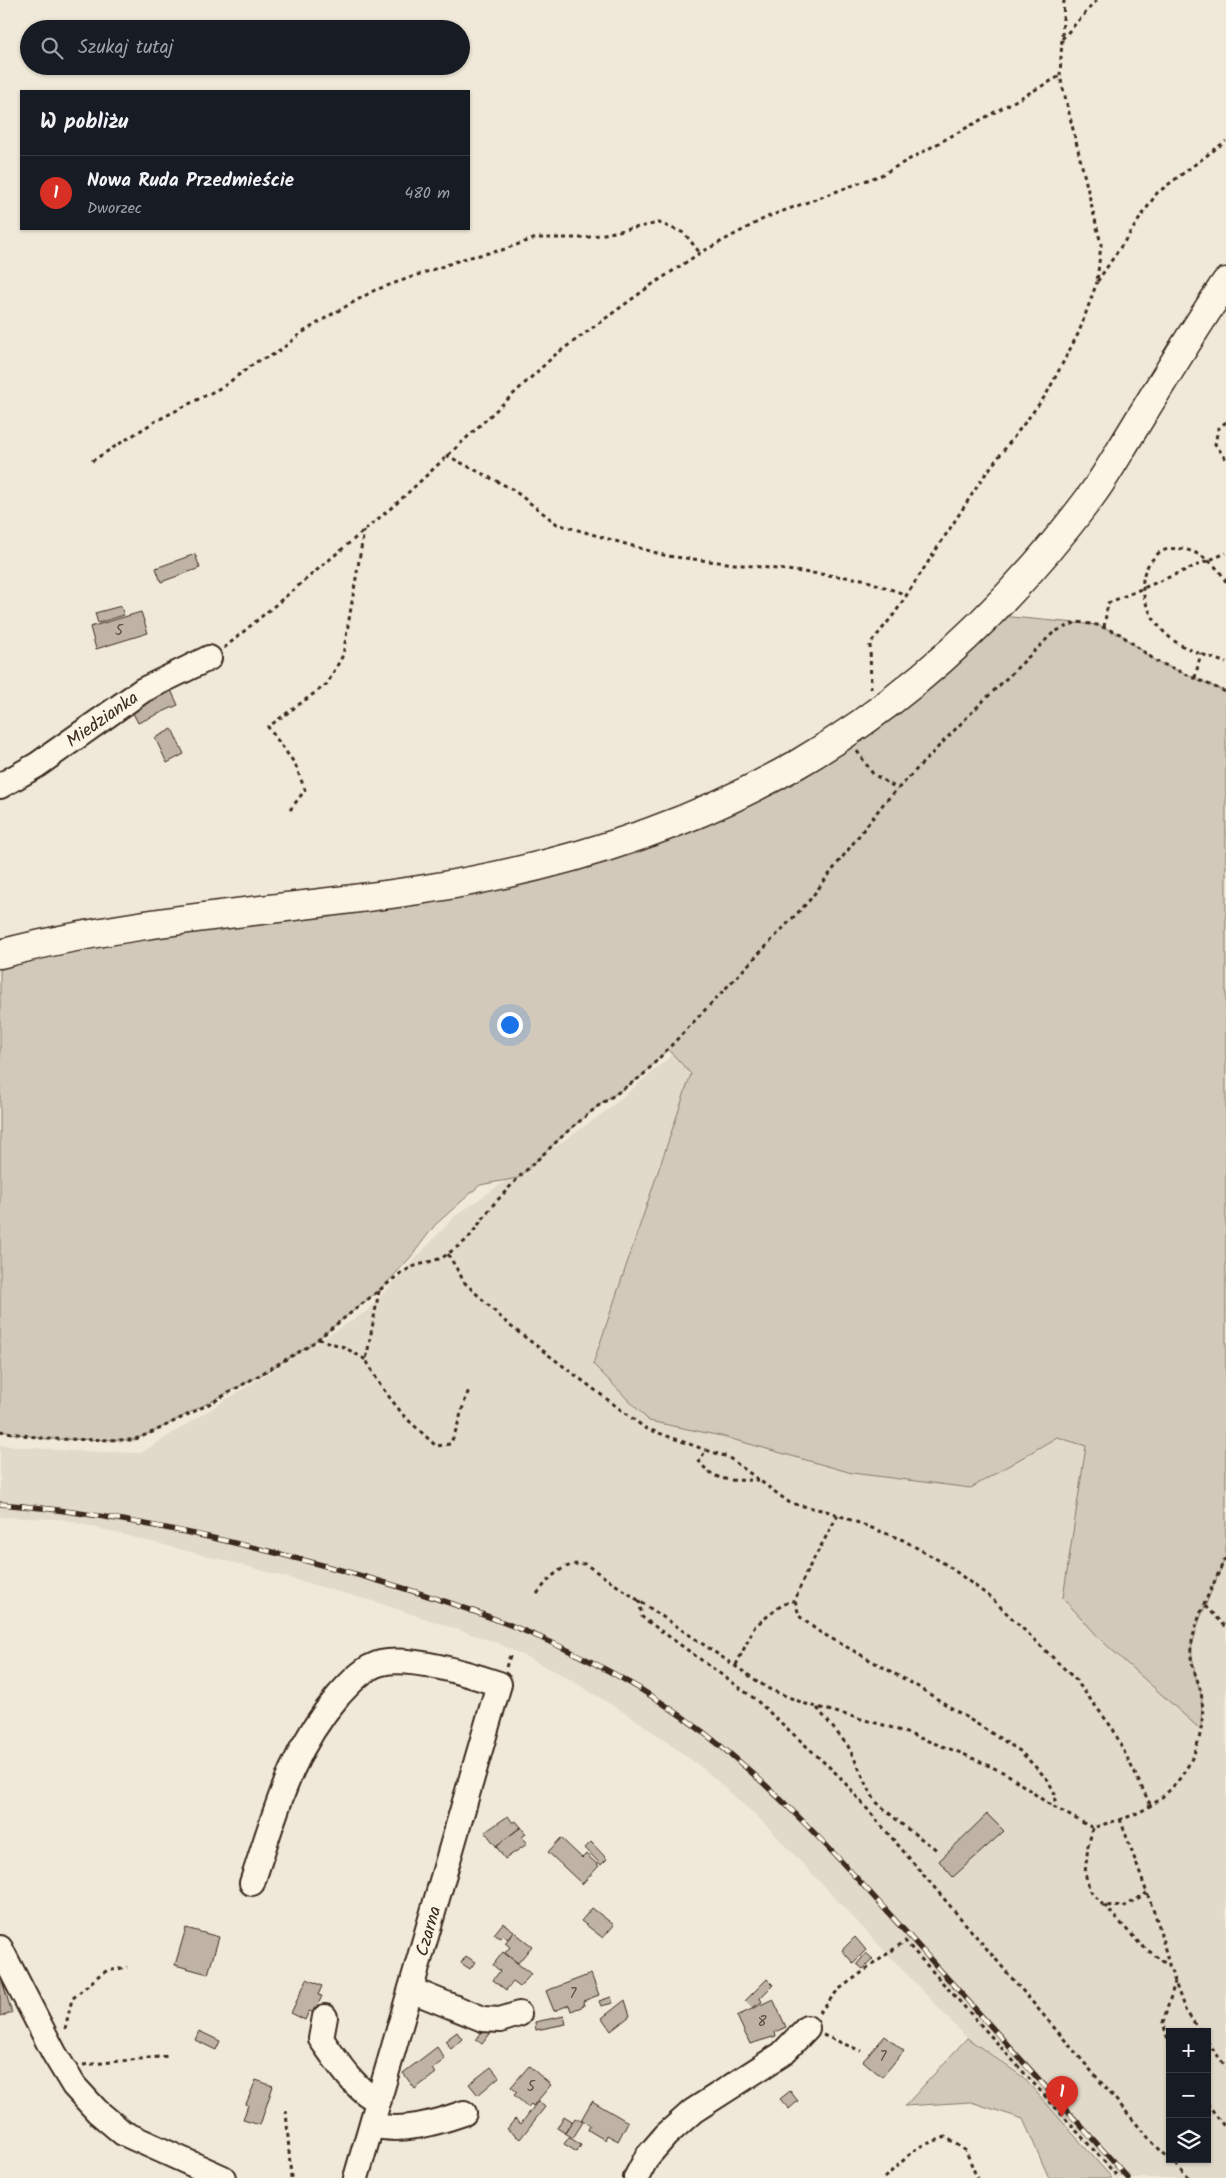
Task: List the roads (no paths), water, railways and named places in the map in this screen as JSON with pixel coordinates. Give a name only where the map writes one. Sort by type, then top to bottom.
[{"type":"main road","points":[[0,954],[77,935],[417,890],[491,877],[563,861],[654,832],[719,806],[770,781],[848,734],[877,714],[946,657],[990,615],[1040,562],[1094,492],[1226,282]]},
{"type":"street","name":"Miedzianka","points":[[0,786],[37,765],[143,690],[209,658]]},
{"type":"street","name":"Czarna","points":[[252,1883],[290,1768],[304,1742],[324,1713],[362,1673],[379,1663],[403,1660],[499,1684],[356,2178]]},
{"type":"street","points":[[0,1948],[74,2086],[97,2110],[123,2133],[223,2178]]},
{"type":"street","points":[[411,1990],[483,2019],[500,2020],[519,2014]]},
{"type":"street","points":[[325,2017],[321,2039],[342,2068],[370,2098],[379,2100]]},
{"type":"street","points":[[636,2178],[647,2157],[693,2110],[782,2054],[808,2028]]},
{"type":"street","points":[[372,2125],[384,2128],[429,2125],[464,2114]]},
{"type":"railway","points":[[0,1504],[76,1512],[153,1525],[228,1541],[356,1574],[461,1607],[512,1626],[562,1647],[611,1672],[658,1700],[732,1755],[812,1831],[1128,2178]]},
{"type":"place","name":"Nowa Ruda Przedmieście","points":[[1062,2117]]}]
